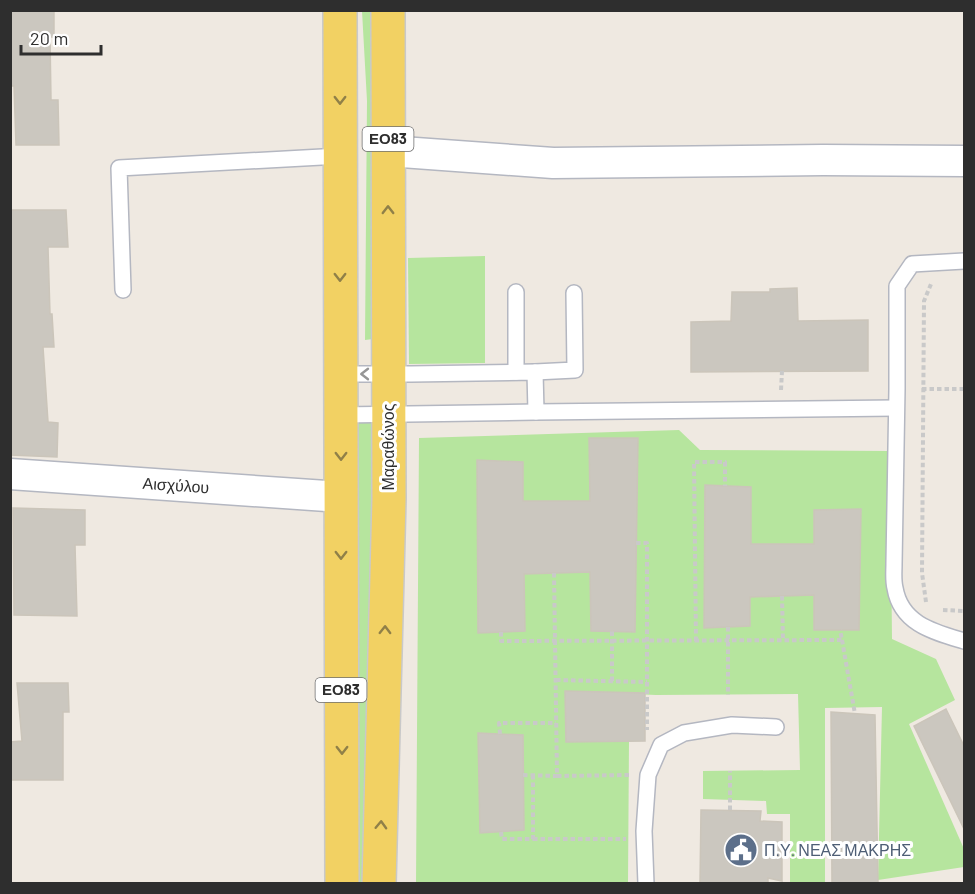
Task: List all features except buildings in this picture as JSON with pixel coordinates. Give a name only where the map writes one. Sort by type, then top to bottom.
[{"type":"main road","name":"ΕΟ83","points":[[340,10],[342,884]]},
{"type":"main road","name":"Μαραθώνος","points":[[379,884],[388,522],[402,414],[388,151],[388,10]]},
{"type":"street","points":[[388,151],[553,163],[823,160],[964,162]]},
{"type":"street","name":"Αισχύλου","points":[[10,474],[341,497]]},
{"type":"lane","points":[[123,290],[119,168],[340,156]]},
{"type":"lane","points":[[964,261],[912,264],[897,286],[894,587],[900,604],[910,617],[927,629],[964,641]]},
{"type":"lane","points":[[516,292],[516,372]]},
{"type":"lane","points":[[341,374],[575,370],[574,293]]},
{"type":"lane","points":[[535,372],[536,412]]},
{"type":"lane","points":[[341,415],[896,408]]},
{"type":"lane","points":[[646,884],[644,840],[648,775],[661,745],[684,733],[732,724],[776,727]]},
{"type":"path","points":[[940,261],[924,301],[922,573],[926,603],[944,610],[964,611]]},
{"type":"path","points":[[897,389],[964,389]]},
{"type":"path","points":[[696,641],[694,462],[725,462],[726,486]]},
{"type":"path","points":[[523,776],[648,775],[646,543],[636,543]]},
{"type":"path","points":[[554,573],[557,776]]},
{"type":"path","points":[[782,596],[783,640]]},
{"type":"path","points":[[728,627],[728,695]]},
{"type":"path","points":[[840,630],[855,714]]},
{"type":"path","points":[[612,631],[612,681]]},
{"type":"path","points":[[501,632],[501,641],[842,640]]},
{"type":"path","points":[[556,680],[647,682]]},
{"type":"path","points":[[500,734],[499,723],[557,723]]},
{"type":"path","points":[[730,771],[730,810]]},
{"type":"path","points":[[532,776],[533,839]]},
{"type":"path","points":[[501,832],[502,839],[644,840]]},
{"type":"green space","points":[[362,11],[373,11],[373,339],[365,340],[367,101]]},
{"type":"green space","points":[[485,256],[485,363],[409,364],[408,258]]},
{"type":"green space","points":[[360,420],[374,420],[374,478],[364,883],[353,884],[357,427]]},
{"type":"green space","points":[[679,430],[700,450],[890,451],[892,639],[936,659],[955,700],[909,724],[964,849],[964,867],[878,880],[882,707],[825,708],[825,883],[790,883],[790,814],[767,814],[766,801],[703,799],[703,771],[800,770],[798,694],[656,695],[566,691],[566,742],[629,741],[628,883],[416,884],[419,438]]},
{"type":"place","name":"Π.Υ. ΝΕΑΣ ΜΑΚΡΗΣ","points":[[741,850]]}]
